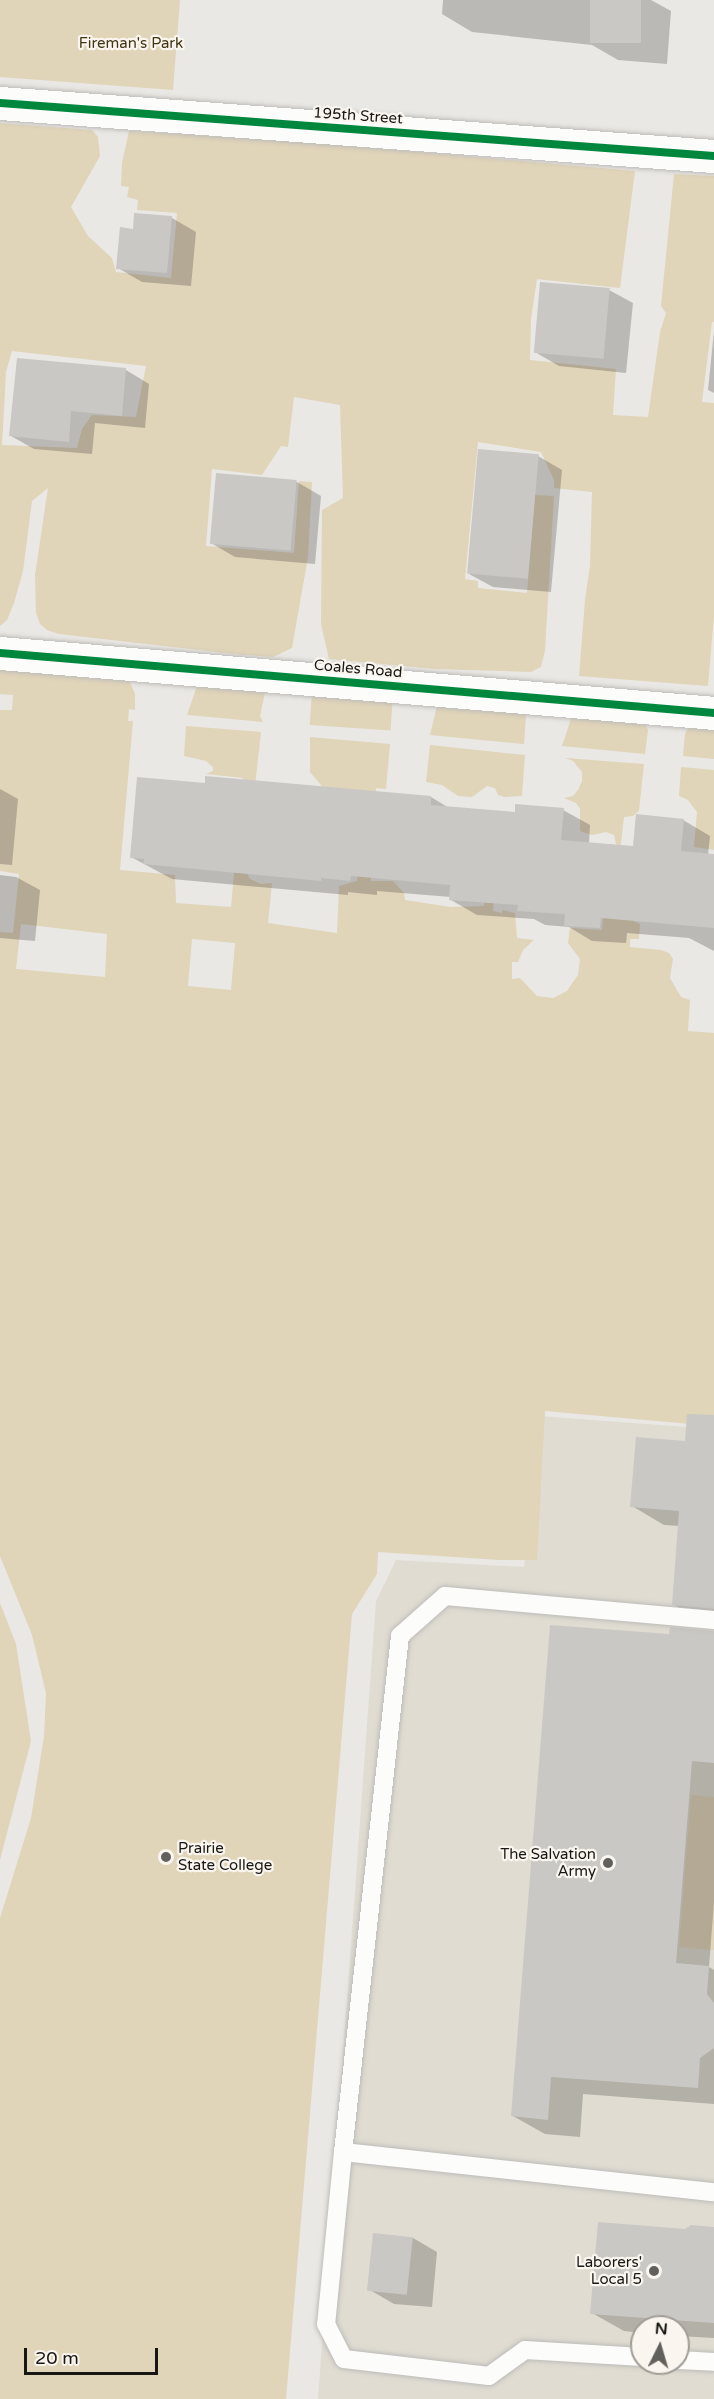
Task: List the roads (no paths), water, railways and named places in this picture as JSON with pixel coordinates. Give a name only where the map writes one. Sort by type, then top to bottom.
[{"type":"street","name":"195th Street","points":[[0,103],[714,156]]},
{"type":"street","name":"Coales Road","points":[[0,653],[714,713]]},
{"type":"lane","points":[[630,2356],[525,2350],[489,2376],[344,2359],[326,2324],[400,1636],[445,1596],[714,1620]]},
{"type":"lane","points":[[343,2152],[714,2192]]},
{"type":"lane","points":[[690,2361],[714,2362]]},
{"type":"place","name":"Prairie State College","points":[[166,1857]]},
{"type":"place","name":"The Salvation Army","points":[[608,1863]]},
{"type":"place","name":"Laborers' Local 5","points":[[654,2271]]},
{"type":"park label","name":"Fireman's Park","points":[[131,44]]}]
